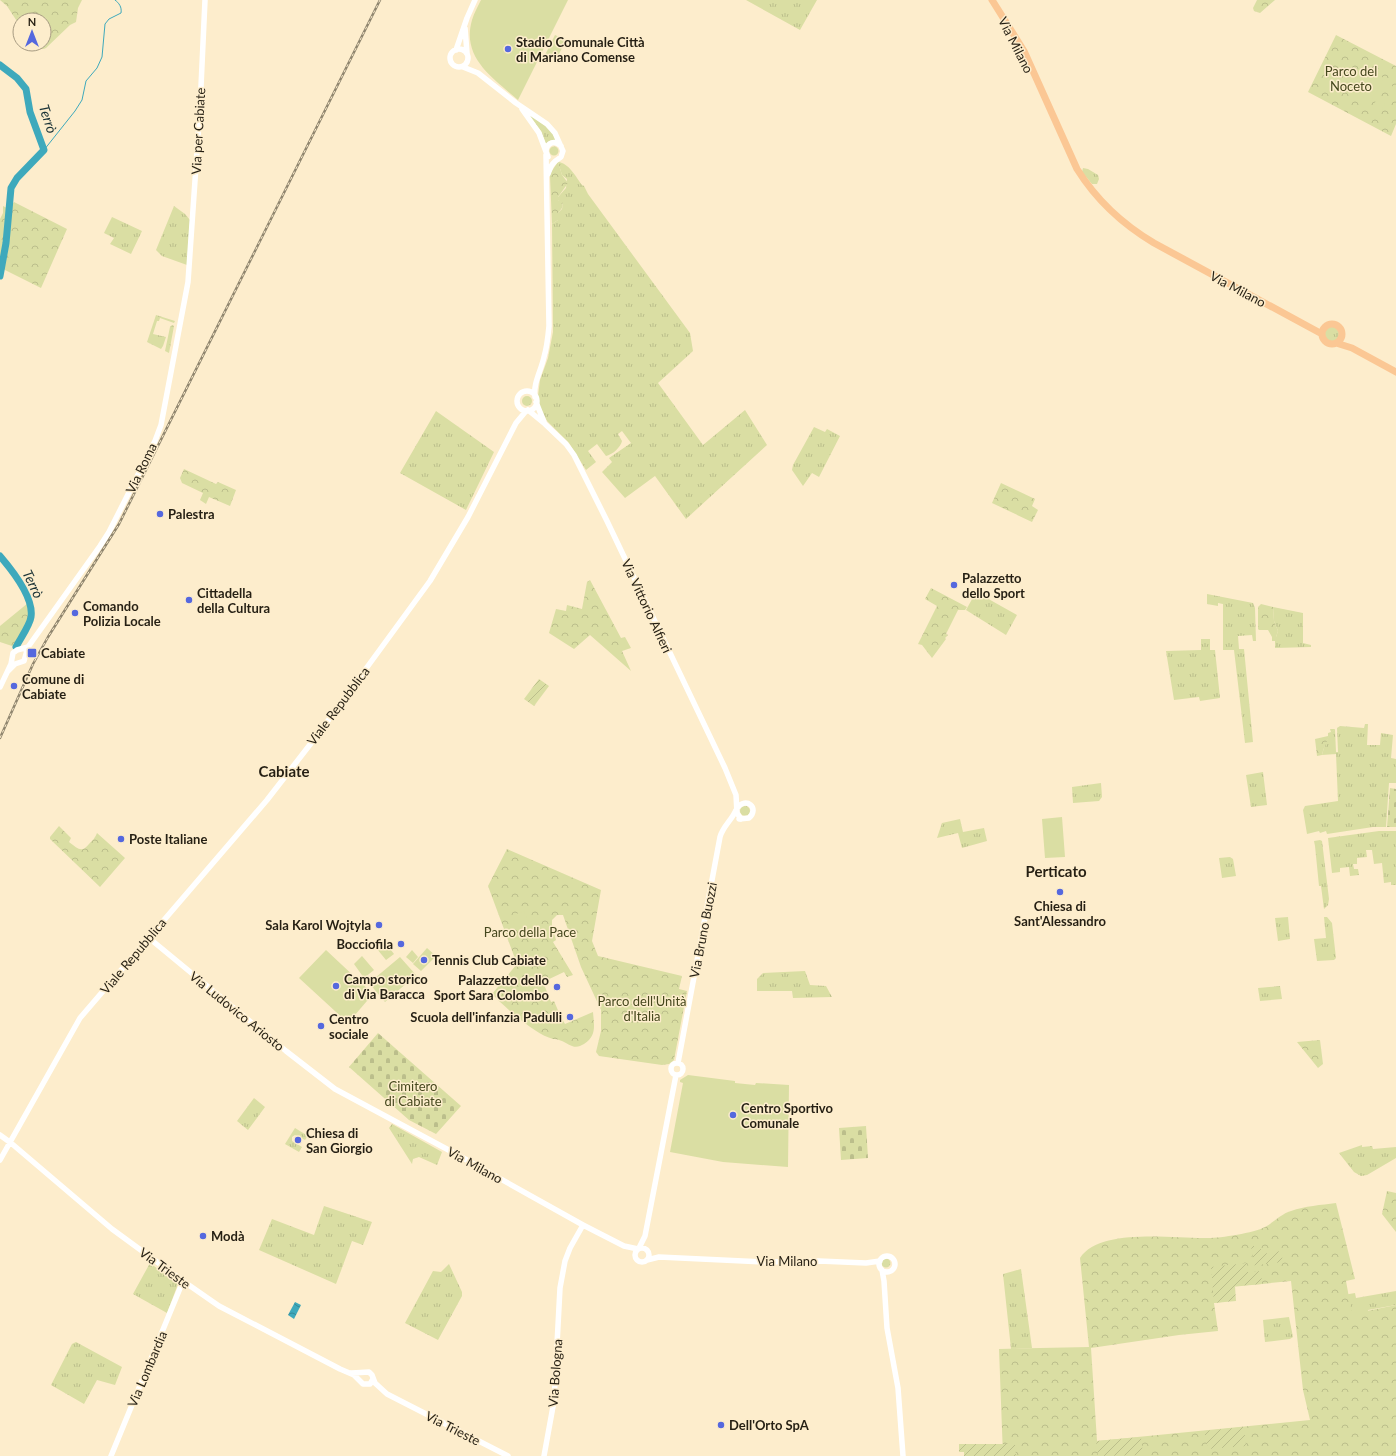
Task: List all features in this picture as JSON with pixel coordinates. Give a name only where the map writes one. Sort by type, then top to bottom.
[{"type":"main road","name":"Via Milano","points":[[992,0],[1017,45],[1074,170],[1084,187],[1096,202],[1119,224],[1144,240],[1168,251],[1322,334]]},
{"type":"main road","points":[[1329,324],[1323,330],[1322,334],[1325,341],[1352,348],[1396,372]]},
{"type":"main road","points":[[1309,326],[1329,324],[1338,325],[1352,348]]},
{"type":"main road","points":[[1336,343],[1343,334]]},
{"type":"street","name":"Via per Cabiate","points":[[190,263],[205,0]]},
{"type":"street","points":[[475,0],[456,50],[451,54],[450,62],[455,67],[463,66],[478,73],[516,103],[549,126],[561,146],[562,155],[555,160],[548,174]]},
{"type":"street","points":[[463,66],[467,62],[465,34],[467,18]]},
{"type":"street","points":[[456,50],[461,50],[467,55],[478,73]]},
{"type":"street","points":[[516,103],[539,133],[546,154],[550,159],[555,160]]},
{"type":"street","points":[[536,382],[518,396],[517,402],[519,406],[527,410],[534,408],[536,399],[536,382],[547,346],[549,326],[548,174],[546,148],[550,143],[557,143],[561,146]]},
{"type":"street","name":"Via Roma","points":[[26,656],[28,647],[100,546],[131,489],[157,436],[163,416],[188,282],[190,263]]},
{"type":"street","points":[[526,391],[531,392],[536,399]]},
{"type":"street","name":"Via Vittorio Alfieri","points":[[536,399],[545,424]]},
{"type":"street","name":"Viale Repubblica","points":[[516,423],[519,406]]},
{"type":"street","name":"Via Vittorio Alfieri","points":[[527,410],[545,424],[566,444],[574,455],[607,520],[725,768],[736,795],[737,809]]},
{"type":"street","name":"Viale Repubblica","points":[[0,1160],[80,1018],[267,800],[319,733],[430,581],[468,517],[516,423],[527,410]]},
{"type":"street","points":[[0,686],[8,671],[15,651],[28,647]]},
{"type":"street","points":[[8,671],[13,666],[24,661],[26,656],[25,652],[21,650]]},
{"type":"street","points":[[13,658],[18,663]]},
{"type":"street","name":"Via Vittorio Alfieri","points":[[736,795],[743,803]]},
{"type":"street","points":[[729,822],[749,818],[753,812],[750,805],[743,803],[737,809],[738,815],[741,819]]},
{"type":"street","name":"Via Bruno Buozzi","points":[[645,1236],[676,1075],[673,1073],[671,1068],[673,1065],[678,1063],[720,837],[722,830],[737,809]]},
{"type":"street","name":"Via Ludovico Ariosto","points":[[149,938],[286,1051],[327,1082]]},
{"type":"street","name":"Via Milano","points":[[327,1082],[335,1089],[583,1225],[624,1246],[639,1248]]},
{"type":"street","name":"Via Trieste","points":[[0,1135],[112,1229],[219,1306],[340,1369],[350,1372]]},
{"type":"street","name":"Via Bologna","points":[[544,1456],[554,1401],[560,1288],[565,1261],[570,1248],[583,1225]]},
{"type":"street","points":[[645,1236],[649,1256],[647,1260],[640,1262],[635,1258],[634,1254],[645,1236]]},
{"type":"street","name":"Via Milano","points":[[624,1246],[635,1258]]},
{"type":"street","points":[[639,1248],[647,1251]]},
{"type":"street","name":"Via Milano","points":[[647,1251],[659,1257]]},
{"type":"street","points":[[884,1281],[889,1271],[894,1266],[892,1259],[886,1256],[880,1260],[884,1281],[887,1328],[898,1388],[903,1456]]},
{"type":"street","name":"Via Milano","points":[[647,1260],[659,1257],[765,1262],[819,1261],[866,1263],[880,1260]]},
{"type":"street","name":"Via Milano","points":[[866,1263],[881,1269]]},
{"type":"street","points":[[881,1269],[886,1272],[889,1271]]},
{"type":"street","name":"Via Lombardia","points":[[111,1456],[183,1281]]},
{"type":"street","points":[[350,1372],[371,1373],[371,1382],[366,1385],[350,1372]]},
{"type":"street","points":[[360,1381],[360,1377],[363,1373]]},
{"type":"street","name":"Via Trieste","points":[[371,1382],[387,1394],[403,1403],[507,1456]]},
{"type":"green space","points":[[0,0],[82,0],[78,8],[76,22],[70,25],[52,42],[52,12],[12,12],[12,14],[7,6]]},
{"type":"green space","name":"Stadio Comunale Città di Mariano Comense","points":[[481,0],[568,0],[518,100],[490,75],[475,56],[471,45],[470,33],[472,20]]},
{"type":"green space","points":[[746,0],[817,0],[800,30]]},
{"type":"green space","points":[[1257,0],[1275,0],[1260,13],[1254,11],[1253,8]]},
{"type":"green space","points":[[555,35],[566,40],[556,60],[545,55]]},
{"type":"green space","name":"Parco del Noceto","points":[[1336,35],[1396,66],[1396,124],[1391,136],[1308,92]]},
{"type":"green space","points":[[1371,71],[1384,78],[1371,101],[1358,95]]},
{"type":"green space","points":[[1388,84],[1396,88],[1393,96],[1384,91]]},
{"type":"green space","points":[[1378,97],[1386,101],[1381,112],[1372,108]]},
{"type":"green space","points":[[528,114],[550,128],[556,140],[549,141],[546,144],[541,131]]},
{"type":"green space","points":[[554,146],[559,151],[554,156],[549,151]]},
{"type":"green space","points":[[558,162],[566,165],[575,174],[690,333],[693,351],[658,383],[703,445],[745,410],[767,445],[686,519],[655,476],[625,498],[602,472],[612,462],[609,458],[631,443],[622,431],[618,434],[622,441],[618,448],[611,454],[606,456],[597,444],[588,451],[596,462],[586,470],[569,443],[547,421],[540,407],[538,396],[540,380],[548,358],[553,332],[552,224],[558,220],[558,213],[562,209],[563,204],[558,200],[558,197],[566,188],[567,179],[562,175]]},
{"type":"green space","points":[[558,162],[562,175],[568,183],[558,197],[558,200],[563,203],[563,206],[558,213],[558,220],[552,224],[550,176]]},
{"type":"green space","points":[[1083,168],[1088,169],[1098,175],[1099,179],[1097,184],[1092,184],[1082,172]]},
{"type":"green space","points":[[14,202],[67,229],[41,288],[3,269],[10,229],[9,213]]},
{"type":"green space","points":[[3,206],[7,208],[1,265],[0,219],[3,213]]},
{"type":"green space","points":[[174,206],[185,214],[190,220],[187,265],[162,256],[156,250]]},
{"type":"green space","points":[[112,217],[142,231],[131,254],[110,244],[114,238],[104,233]]},
{"type":"green space","points":[[156,315],[175,321],[174,323],[160,318],[159,321],[157,321],[153,334],[166,337],[161,349],[147,342]]},
{"type":"green space","points":[[172,325],[174,326],[169,353],[165,351],[170,327]]},
{"type":"green space","points":[[1329,326],[1335,326],[1340,331],[1338,340],[1335,342],[1329,342],[1324,337],[1324,331]]},
{"type":"green space","points":[[527,396],[532,401],[527,406],[522,401]]},
{"type":"green space","points":[[436,411],[494,452],[466,510],[400,473]]},
{"type":"green space","points":[[814,427],[825,432],[827,429],[840,436],[819,477],[812,473],[803,486],[792,470],[793,465]]},
{"type":"green space","points":[[184,469],[216,484],[218,482],[236,490],[230,506],[209,497],[206,504],[200,500],[203,493],[182,483],[180,478]]},
{"type":"green space","points":[[1001,483],[1035,499],[1032,506],[1038,510],[1032,522],[992,503]]},
{"type":"green space","points":[[590,580],[621,638],[625,637],[631,648],[622,651],[631,671],[590,635],[574,649],[549,633],[556,609],[566,611],[567,605],[582,609],[587,582]]},
{"type":"green space","points":[[931,588],[967,607],[965,610],[958,610],[946,634],[948,635],[945,638],[946,639],[932,658],[922,645],[918,644],[937,606],[925,599]]},
{"type":"green space","points":[[976,592],[1017,615],[1006,635],[966,610]]},
{"type":"green space","points":[[1207,594],[1253,603],[1255,608],[1256,641],[1253,641],[1252,635],[1238,636],[1239,649],[1244,649],[1253,742],[1245,743],[1234,650],[1223,650],[1223,604],[1218,603],[1218,606],[1207,604]]},
{"type":"green space","points":[[28,603],[28,620],[15,647],[0,642],[0,626]]},
{"type":"green space","points":[[1261,604],[1273,607],[1274,621],[1278,631],[1276,637],[1272,637],[1268,630],[1258,629],[1258,607]]},
{"type":"green space","points":[[1273,607],[1303,613],[1303,643],[1311,645],[1311,647],[1275,648],[1275,641],[1272,641],[1272,637],[1276,637],[1278,631],[1274,621]]},
{"type":"green space","points":[[1201,639],[1210,639],[1210,650],[1215,650],[1220,698],[1200,701],[1199,697],[1174,700],[1166,651],[1201,650]]},
{"type":"green space","points":[[539,679],[549,686],[534,706],[524,699]]},
{"type":"green space","points":[[1365,724],[1368,724],[1367,745],[1380,745],[1381,733],[1393,735],[1391,758],[1396,759],[1396,783],[1389,783],[1386,827],[1373,827],[1327,834],[1326,831],[1320,833],[1319,831],[1307,834],[1303,810],[1305,806],[1338,801],[1336,754],[1322,755],[1328,737],[1335,729],[1336,752],[1338,752],[1337,728],[1340,726],[1364,728]]},
{"type":"green space","points":[[1330,729],[1335,729],[1327,741],[1322,755],[1317,756],[1315,739],[1328,736],[1328,733],[1331,732]]},
{"type":"green space","points":[[1263,772],[1267,805],[1251,807],[1246,775]]},
{"type":"green space","points":[[1101,783],[1102,797],[1099,801],[1073,803],[1072,787]]},
{"type":"green space","points":[[1390,788],[1396,789],[1396,827],[1387,827]]},
{"type":"green space","points":[[743,806],[747,806],[749,807],[749,815],[743,816],[740,813],[740,809]]},
{"type":"green space","points":[[1062,817],[1065,857],[1045,858],[1042,819]]},
{"type":"green space","points":[[960,819],[963,832],[984,828],[987,841],[962,848],[958,833],[937,838],[942,823]]},
{"type":"green space","points":[[59,826],[71,838],[69,842],[77,848],[82,849],[86,847],[94,839],[97,833],[125,858],[100,887],[50,839]]},
{"type":"green space","points":[[1379,831],[1396,831],[1396,885],[1391,885],[1391,882],[1384,883],[1382,863],[1374,864],[1372,850],[1366,850],[1367,857],[1357,858],[1357,864],[1353,864],[1354,869],[1358,869],[1359,875],[1350,876],[1349,867],[1340,868],[1340,872],[1332,873],[1328,838]]},
{"type":"green space","points":[[1314,841],[1322,841],[1329,899],[1328,905],[1324,909],[1321,886],[1319,886]]},
{"type":"green space","name":"Parco dell'Unità d'Italia","points":[[507,849],[601,890],[592,941],[598,956],[682,976],[679,989],[687,991],[674,1060],[669,1064],[662,1065],[599,1056],[596,1052],[601,1031],[601,1010],[581,967],[563,915],[557,915],[552,920],[556,940],[553,942],[573,975],[567,977],[564,972],[543,982],[551,1002],[554,1001],[560,1015],[558,1016],[561,1017],[565,1024],[593,1012],[594,1030],[588,1041],[575,1047],[557,1039],[545,1036],[521,1020],[492,994],[517,964],[488,886]]},
{"type":"green space","points":[[1230,857],[1233,859],[1236,876],[1222,878],[1219,858]]},
{"type":"green space","name":"Parco della Pace","points":[[524,911],[534,935],[521,939],[511,916]]},
{"type":"green space","points":[[1288,917],[1290,939],[1278,941],[1275,918]]},
{"type":"green space","points":[[1324,917],[1327,917],[1332,923],[1336,958],[1334,960],[1317,961],[1314,939],[1326,938]]},
{"type":"green space","points":[[385,942],[394,954],[386,960],[377,949]]},
{"type":"green space","name":"Tennis Club Cabiate","points":[[427,948],[436,956],[421,971],[413,964]]},
{"type":"green space","name":"Campo storico di Via Baracca","points":[[326,950],[373,994],[348,1023],[299,978]]},
{"type":"green space","points":[[412,950],[418,957],[413,963],[406,957]]},
{"type":"green space","points":[[362,956],[374,970],[364,978],[354,964]]},
{"type":"green space","points":[[400,957],[416,975],[385,1002],[369,983]]},
{"type":"green space","points":[[805,971],[810,985],[826,986],[832,997],[793,998],[792,991],[757,991],[757,979],[763,973]]},
{"type":"green space","points":[[1280,986],[1282,999],[1260,1001],[1258,988]]},
{"type":"green space","name":"Cimitero di Cabiate","points":[[378,1033],[461,1106],[436,1134],[409,1120],[349,1067]]},
{"type":"green space","points":[[1320,1040],[1323,1064],[1318,1068],[1297,1042]]},
{"type":"green space","name":"Centro Sportivo Comunale","points":[[688,1075],[755,1085],[756,1083],[789,1085],[788,1167],[723,1162],[670,1152],[683,1083],[680,1082],[680,1080]]},
{"type":"green space","points":[[254,1098],[265,1107],[248,1130],[237,1121]]},
{"type":"green space","points":[[392,1124],[442,1152],[437,1165],[419,1157],[413,1159],[412,1164],[389,1128]]},
{"type":"green space","points":[[866,1126],[868,1158],[841,1160],[839,1128]]},
{"type":"green space","points":[[295,1128],[308,1136],[305,1140],[295,1135],[292,1137],[292,1141],[302,1147],[299,1152],[285,1144]]},
{"type":"green space","points":[[1362,1145],[1362,1147],[1372,1146],[1373,1149],[1396,1147],[1396,1158],[1367,1175],[1361,1176],[1354,1172],[1339,1153]]},
{"type":"green space","points":[[1387,1191],[1396,1193],[1396,1232],[1382,1214]]},
{"type":"green space","points":[[1336,1203],[1355,1279],[1346,1281],[1352,1314],[1396,1305],[1396,1456],[1003,1456],[999,1349],[1089,1347],[1080,1258],[1090,1248],[1104,1242],[1121,1238],[1208,1238],[1237,1235],[1265,1227],[1284,1214],[1296,1209]],"holes":[[[1291,1281],[1303,1390],[1310,1420],[1097,1441],[1091,1348],[1179,1335],[1218,1331],[1214,1303],[1222,1302],[1221,1288]]]},
{"type":"green space","points":[[324,1206],[372,1222],[363,1245],[352,1241],[336,1284],[259,1250],[272,1219],[314,1235]]},
{"type":"green space","points":[[1251,1246],[1260,1246],[1262,1254],[1281,1251],[1283,1262],[1248,1266],[1253,1258]]},
{"type":"green space","points":[[886,1258],[891,1263],[886,1268],[881,1263]]},
{"type":"green space","points":[[150,1263],[178,1284],[167,1313],[133,1294]]},
{"type":"green space","points":[[1247,1263],[1248,1272],[1261,1271],[1262,1284],[1235,1286],[1236,1301],[1214,1303],[1211,1267]]},
{"type":"green space","points":[[449,1264],[462,1292],[462,1296],[438,1340],[405,1323],[433,1271],[441,1272]]},
{"type":"green space","points":[[1021,1269],[1032,1348],[1011,1349],[1003,1274]]},
{"type":"green space","points":[[1396,1291],[1396,1305],[1368,1310],[1370,1324],[1320,1299],[1355,1293],[1356,1298]]},
{"type":"green space","points":[[1289,1317],[1293,1337],[1290,1339],[1265,1342],[1263,1320]]},
{"type":"green space","points":[[76,1342],[122,1367],[115,1385],[97,1380],[84,1404],[51,1385],[72,1344]]},
{"type":"green space","points":[[1244,1427],[1246,1446],[1208,1449],[1204,1431]]},
{"type":"green space","points":[[1141,1437],[1143,1455],[1098,1456],[1096,1441]]},
{"type":"green space","points":[[959,1444],[1015,1444],[1016,1456],[964,1456],[964,1452],[959,1452]]},
{"type":"water","points":[[295,1302],[301,1305],[294,1319],[288,1315]]},
{"type":"waterway","points":[[44,150],[82,100],[86,81],[97,68],[102,57],[105,24],[109,19],[121,13],[120,5],[115,0]]},
{"type":"waterway","name":"Terrò","points":[[0,65],[17,78],[26,89],[30,112],[44,150],[17,178],[11,188],[6,243],[0,276]]},
{"type":"waterway","name":"Terrò","points":[[0,556],[26,593],[31,609],[29,624],[16,647]]},
{"type":"railway","points":[[0,738],[33,664],[48,637],[119,524],[380,0]]},
{"type":"place","name":"Stadio Comunale Città di Mariano Comense","points":[[508,49]]},
{"type":"place","name":"Palestra","points":[[160,514]]},
{"type":"place","name":"Palazzetto dello Sport","points":[[954,585]]},
{"type":"place","name":"Cittadella della Cultura","points":[[189,600]]},
{"type":"place","name":"Comando Polizia Locale","points":[[75,613]]},
{"type":"place","name":"Cabiate","points":[[32,653]]},
{"type":"place","name":"Comune di Cabiate","points":[[14,686]]},
{"type":"place","name":"Poste Italiane","points":[[121,839]]},
{"type":"place","name":"Chiesa di Sant'Alessandro","points":[[1060,892]]},
{"type":"place","name":"Sala Karol Wojtyla","points":[[379,925]]},
{"type":"place","name":"Bocciofila","points":[[401,944]]},
{"type":"place","name":"Tennis Club Cabiate","points":[[424,960]]},
{"type":"place","name":"Campo storico di Via Baracca","points":[[336,986]]},
{"type":"place","name":"Palazzetto dello Sport Sara Colombo","points":[[557,987]]},
{"type":"place","name":"Scuola dell'infanzia Padulli","points":[[570,1017]]},
{"type":"place","name":"Centro sociale","points":[[321,1026]]},
{"type":"place","name":"Centro Sportivo Comunale","points":[[733,1115]]},
{"type":"place","name":"Chiesa di San Giorgio","points":[[298,1140]]},
{"type":"place","name":"Modà","points":[[203,1236]]},
{"type":"place","name":"Dell'Orto SpA","points":[[721,1425]]},
{"type":"district","name":"Cabiate","points":[[284,772]]},
{"type":"district","name":"Perticato","points":[[1056,872]]}]
